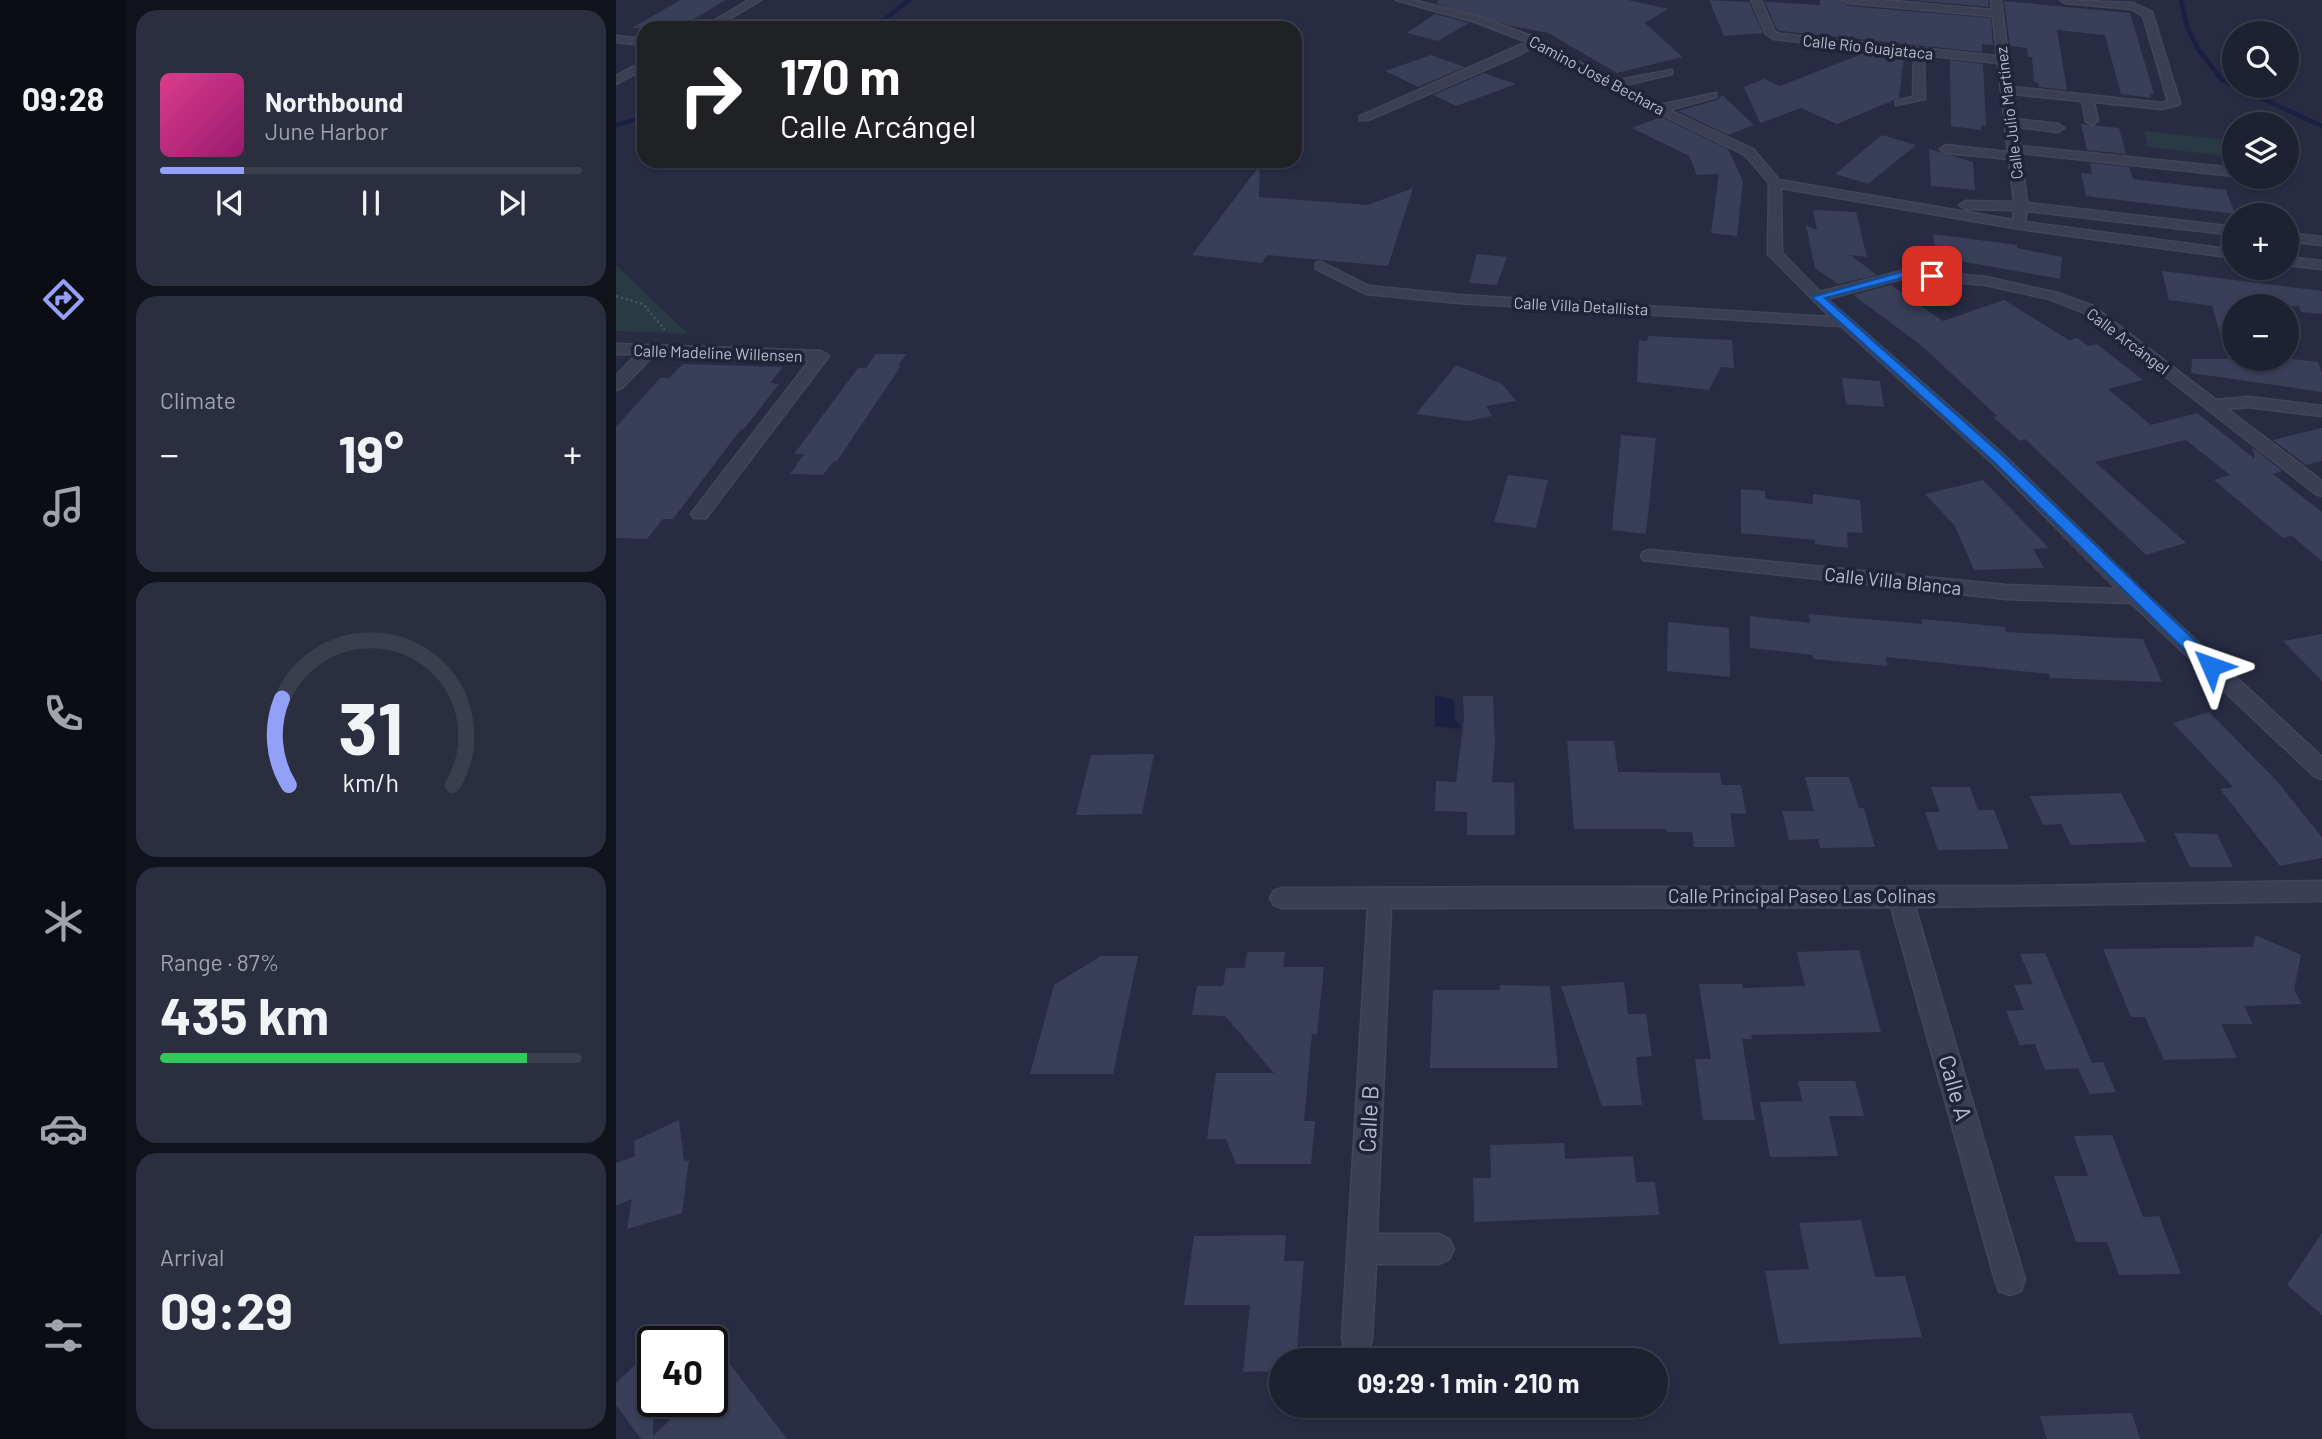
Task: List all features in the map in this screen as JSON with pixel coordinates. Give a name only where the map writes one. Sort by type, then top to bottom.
[{"type":"street","points":[[719,21],[756,0]]},
{"type":"street","name":"Camino José Bechara","points":[[1401,0],[1479,20],[1535,41],[1611,85],[1749,152],[1775,183]]},
{"type":"street","name":"Calle Río Guajataca","points":[[1756,0],[1771,34],[1778,37],[2002,60]]},
{"type":"street","points":[[1848,0],[1997,13]]},
{"type":"street","name":"Calle Julio Martínez","points":[[1996,0],[2021,206],[2020,225]]},
{"type":"street","points":[[2006,90],[2162,106],[2174,103],[2148,13],[2133,6],[2065,0]]},
{"type":"street","points":[[616,40],[637,42]]},
{"type":"street","points":[[1364,118],[1517,52],[1535,41]]},
{"type":"street","points":[[1900,103],[1919,99],[1919,53]]},
{"type":"street","points":[[616,81],[637,68]]},
{"type":"street","points":[[1611,85],[1668,72]]},
{"type":"street","points":[[1659,109],[1712,95]]},
{"type":"street","points":[[2087,98],[2092,121]]},
{"type":"street","points":[[2009,122],[2058,128]]},
{"type":"street","points":[[1946,149],[2013,152],[2222,171]]},
{"type":"street","points":[[2222,252],[2020,225],[1775,183],[1775,254],[1817,297],[1997,458],[2136,596],[2322,770]]},
{"type":"street","points":[[1915,205],[2021,206],[2222,229]]},
{"type":"street","points":[[2299,239],[2322,242]]},
{"type":"street","points":[[2299,262],[2322,265]]},
{"type":"street","name":"Calle Villa Detallista","points":[[1321,266],[1366,290],[1459,299],[1847,322]]},
{"type":"street","name":"Calle Arcángel","points":[[1817,297],[1905,274],[1986,281],[2053,296],[2088,309],[2322,490]]},
{"type":"street","name":"Calle Madeline Willensen","points":[[616,349],[821,356],[700,514]]},
{"type":"street","points":[[616,385],[650,350]]},
{"type":"street","points":[[2213,405],[2248,402],[2322,411]]},
{"type":"street","name":"Calle Villa Blanca","points":[[1650,556],[2006,592],[2136,596]]},
{"type":"street","name":"Calle Principal Paseo Las Colinas","points":[[1282,898],[1900,896],[2322,891]]},
{"type":"street","name":"Calle A","points":[[1900,896],[2010,1280]]},
{"type":"street","name":"Calle B","points":[[1357,1340],[1381,898]]},
{"type":"street","points":[[1362,1249],[1439,1249]]},
{"type":"path","points":[[616,296],[643,304],[667,333]]},
{"type":"shaded area","points":[[2144,131],[2220,139],[2222,156],[2148,147]]},
{"type":"shaded area","points":[[616,265],[688,334],[616,331]]},
{"type":"water","points":[[1435,695],[1454,700],[1455,720],[1461,726],[1458,729],[1435,726]]},
{"type":"building","points":[[680,0],[726,0],[690,21],[644,21]]},
{"type":"building","points":[[1438,0],[1628,0],[1668,9],[1645,23],[1682,57],[1617,73],[1548,33],[1512,26],[1437,4]]},
{"type":"building","points":[[1709,0],[1749,2],[1763,33],[1724,36]]},
{"type":"building","points":[[1820,0],[1841,0],[1848,6],[1991,18],[1993,45],[1982,44],[1982,52],[1781,31],[1777,30],[1765,2],[1820,5]]},
{"type":"building","points":[[1911,0],[1988,0],[1989,7]]},
{"type":"building","points":[[2004,1],[2130,13],[2154,94],[2150,93],[2151,98],[2121,94],[2105,35],[2057,30],[2067,90],[2039,87],[2039,83],[2034,82],[2032,57],[2028,57],[2027,48],[2010,46]]},
{"type":"building","points":[[1435,14],[1469,23],[1438,41],[1407,33]]},
{"type":"building","points":[[1867,52],[1904,56],[1899,98],[1837,124],[1801,108],[1760,123],[1744,87],[1764,79],[1780,86]]},
{"type":"building","points":[[1431,55],[1465,67],[1418,87],[1385,71]]},
{"type":"building","points":[[1950,60],[1983,64],[1986,126],[1981,125],[1981,130],[1951,126]]},
{"type":"building","points":[[1484,73],[1516,84],[1456,106],[1433,95]]},
{"type":"building","points":[[1722,95],[1754,125],[1728,135],[1678,111],[1717,100]]},
{"type":"building","points":[[1661,117],[1728,149],[1743,181],[1737,236],[1711,233],[1719,174],[1697,175],[1689,156],[1632,128]]},
{"type":"building","points":[[2081,124],[2119,128],[2126,154],[2087,150]]},
{"type":"building","points":[[1882,135],[1916,145],[1868,184],[1835,174]]},
{"type":"building","points":[[1929,149],[1973,162],[1975,190],[1931,186]]},
{"type":"building","points":[[2090,163],[2129,167],[2133,179],[2226,190],[2231,203],[2222,203],[2222,212],[2086,196],[2081,173],[2092,174]]},
{"type":"building","points":[[1258,168],[1260,168],[1259,197],[1368,205],[1413,188],[1388,266],[1267,255],[1262,263],[1192,255]]},
{"type":"building","points":[[1813,210],[1856,212],[1867,257],[1850,255],[1877,275],[1838,284],[1815,268],[1806,225],[1817,230]]},
{"type":"building","points":[[1933,234],[2017,245],[2017,248],[2062,257],[2060,279],[1937,257]]},
{"type":"building","points":[[1477,254],[1507,257],[1497,285],[1469,283]]},
{"type":"building","points":[[2162,271],[2322,291],[2322,314],[2301,312],[2299,294],[2222,294],[2222,339],[2212,306],[2169,300]]},
{"type":"building","points":[[1891,285],[1943,321],[2004,300],[2069,340],[2077,338],[2088,346],[2097,344],[2143,380],[2108,389],[2151,425],[2197,413],[2255,459],[2252,447],[2282,471],[2273,474],[2322,512],[2322,561],[2292,536],[2283,538],[2214,480],[2230,475],[2186,440],[2095,462],[2186,543],[2146,555],[2025,439],[2020,441],[1993,417],[1997,416],[1921,345],[1853,295]]},
{"type":"building","points":[[1648,336],[1732,340],[1734,368],[1721,367],[1709,390],[1637,382],[1639,340],[1647,341]]},
{"type":"building","points":[[876,354],[906,354],[898,366],[901,366],[837,461],[834,461],[823,475],[790,474],[804,454],[794,454],[858,368],[866,368]]},
{"type":"building","points":[[2192,359],[2222,359],[2222,371],[2299,371],[2299,360],[2318,362],[2322,373],[2322,392],[2191,373]]},
{"type":"building","points":[[683,364],[783,367],[770,383],[779,384],[673,519],[663,519],[647,539],[616,538],[616,427],[660,378],[669,378]]},
{"type":"building","points":[[1456,365],[1502,384],[1516,401],[1486,406],[1492,416],[1468,421],[1416,414]]},
{"type":"building","points":[[1842,378],[1880,381],[1884,407],[1846,404]]},
{"type":"building","points":[[2322,428],[2322,461],[2306,465],[2273,440]]},
{"type":"building","points":[[1621,435],[1656,438],[1646,534],[1612,530]]},
{"type":"building","points":[[1508,475],[1548,480],[1536,528],[1494,522]]},
{"type":"building","points":[[1983,480],[2049,548],[2033,549],[2044,568],[1974,570],[1955,526],[1925,494]]},
{"type":"building","points":[[1741,489],[1765,491],[1765,499],[1813,504],[1813,494],[1860,500],[1863,533],[1847,532],[1848,548],[1815,544],[1815,540],[1741,533]]},
{"type":"building","points":[[1809,614],[1922,624],[1922,619],[2005,627],[2006,632],[2143,639],[2162,682],[2050,678],[2049,674],[1886,657],[1887,666],[1813,659],[1813,655],[1750,648],[1750,616],[1810,623]]},
{"type":"building","points":[[1668,622],[1729,628],[1730,677],[1667,671]]},
{"type":"building","points":[[2322,634],[2322,681],[2283,641]]},
{"type":"building","points":[[1463,696],[1493,696],[1495,743],[1492,782],[1514,783],[1515,835],[1467,835],[1467,812],[1435,811],[1436,781],[1456,782],[1464,719]]},
{"type":"building","points":[[2209,712],[2275,779],[2322,837],[2322,858],[2280,866],[2220,789],[2233,787],[2173,723]]},
{"type":"building","points":[[1567,741],[1614,741],[1618,772],[1720,773],[1722,785],[1741,785],[1746,814],[1730,813],[1735,847],[1694,847],[1692,832],[1667,832],[1666,829],[1574,829]]},
{"type":"building","points":[[1154,754],[1142,814],[1076,815],[1091,755]]},
{"type":"building","points":[[1805,777],[1849,777],[1859,808],[1864,808],[1875,847],[1820,848],[1818,839],[1789,840],[1782,811],[1814,811]]},
{"type":"building","points":[[1931,787],[1970,787],[1978,810],[1994,810],[2009,849],[1938,850],[1925,812],[1940,812]]},
{"type":"building","points":[[2121,793],[2146,842],[2071,845],[2061,824],[2043,825],[2030,796]]},
{"type":"building","points":[[2174,833],[2217,834],[2233,867],[2190,867]]},
{"type":"building","points":[[2255,935],[2301,955],[2294,990],[2302,1004],[2244,1006],[2253,1024],[2221,1024],[2237,1058],[2164,1060],[2145,1017],[2131,1017],[2103,949],[2253,947]]},
{"type":"building","points":[[1859,950],[1881,1032],[1751,1035],[1752,1039],[1742,1039],[1755,1120],[1703,1120],[1695,1059],[1711,1059],[1699,984],[1742,984],[1743,988],[1805,986],[1797,952]]},
{"type":"building","points":[[1247,952],[1285,952],[1283,967],[1324,967],[1317,1034],[1312,1034],[1304,1121],[1315,1121],[1311,1164],[1236,1164],[1226,1139],[1207,1139],[1216,1073],[1274,1073],[1225,1016],[1192,1015],[1197,986],[1223,986],[1226,968],[1245,968]]},
{"type":"building","points":[[2045,953],[2092,1063],[2103,1062],[2116,1092],[2090,1094],[2078,1068],[2045,1070],[2035,1044],[2020,1045],[2006,1011],[2024,1010],[2014,985],[2033,984],[2020,954]]},
{"type":"building","points":[[1101,956],[1138,956],[1113,1074],[1030,1074],[1054,985]]},
{"type":"building","points":[[1624,982],[1628,1014],[1646,1014],[1652,1056],[1636,1057],[1642,1105],[1602,1106],[1561,986]]},
{"type":"building","points":[[1500,985],[1550,986],[1558,1068],[1430,1068],[1433,990],[1500,990]]},
{"type":"building","points":[[1798,1081],[1855,1081],[1864,1116],[1829,1116],[1838,1156],[1770,1157],[1760,1102],[1802,1101]]},
{"type":"building","points":[[679,1120],[684,1161],[689,1160],[682,1213],[627,1229],[632,1199],[616,1206],[616,1163],[635,1156],[634,1141]]},
{"type":"building","points":[[2112,1135],[2143,1217],[2159,1216],[2181,1274],[2119,1275],[2107,1242],[2076,1242],[2054,1176],[2088,1176],[2074,1136]]},
{"type":"building","points":[[1564,1143],[1565,1159],[1633,1156],[1636,1182],[1655,1182],[1659,1215],[1474,1222],[1473,1178],[1491,1178],[1490,1145]]},
{"type":"building","points":[[1861,1220],[1875,1277],[1905,1276],[1922,1337],[1779,1344],[1765,1271],[1809,1269],[1799,1223]]},
{"type":"building","points":[[2322,1233],[2322,1315],[2287,1285]]},
{"type":"building","points":[[1286,1235],[1284,1261],[1304,1261],[1297,1348],[1269,1348],[1269,1371],[1243,1372],[1250,1305],[1184,1305],[1194,1236]]},
{"type":"building","points":[[637,1363],[637,1417],[653,1417],[653,1436],[673,1417],[728,1417],[729,1363],[787,1439],[641,1439],[616,1405],[616,1383]]},
{"type":"building","points":[[2132,1413],[2140,1439],[2047,1439],[2040,1416]]},
{"type":"waterway","points":[[883,21],[909,0]]},
{"type":"waterway","points":[[2181,0],[2187,27],[2198,49],[2222,80],[2322,126]]},
{"type":"waterway","points":[[616,125],[637,119]]},
{"type":"route","points":[[1932,276],[1905,274],[1817,297],[1997,458],[2211,666]]}]
